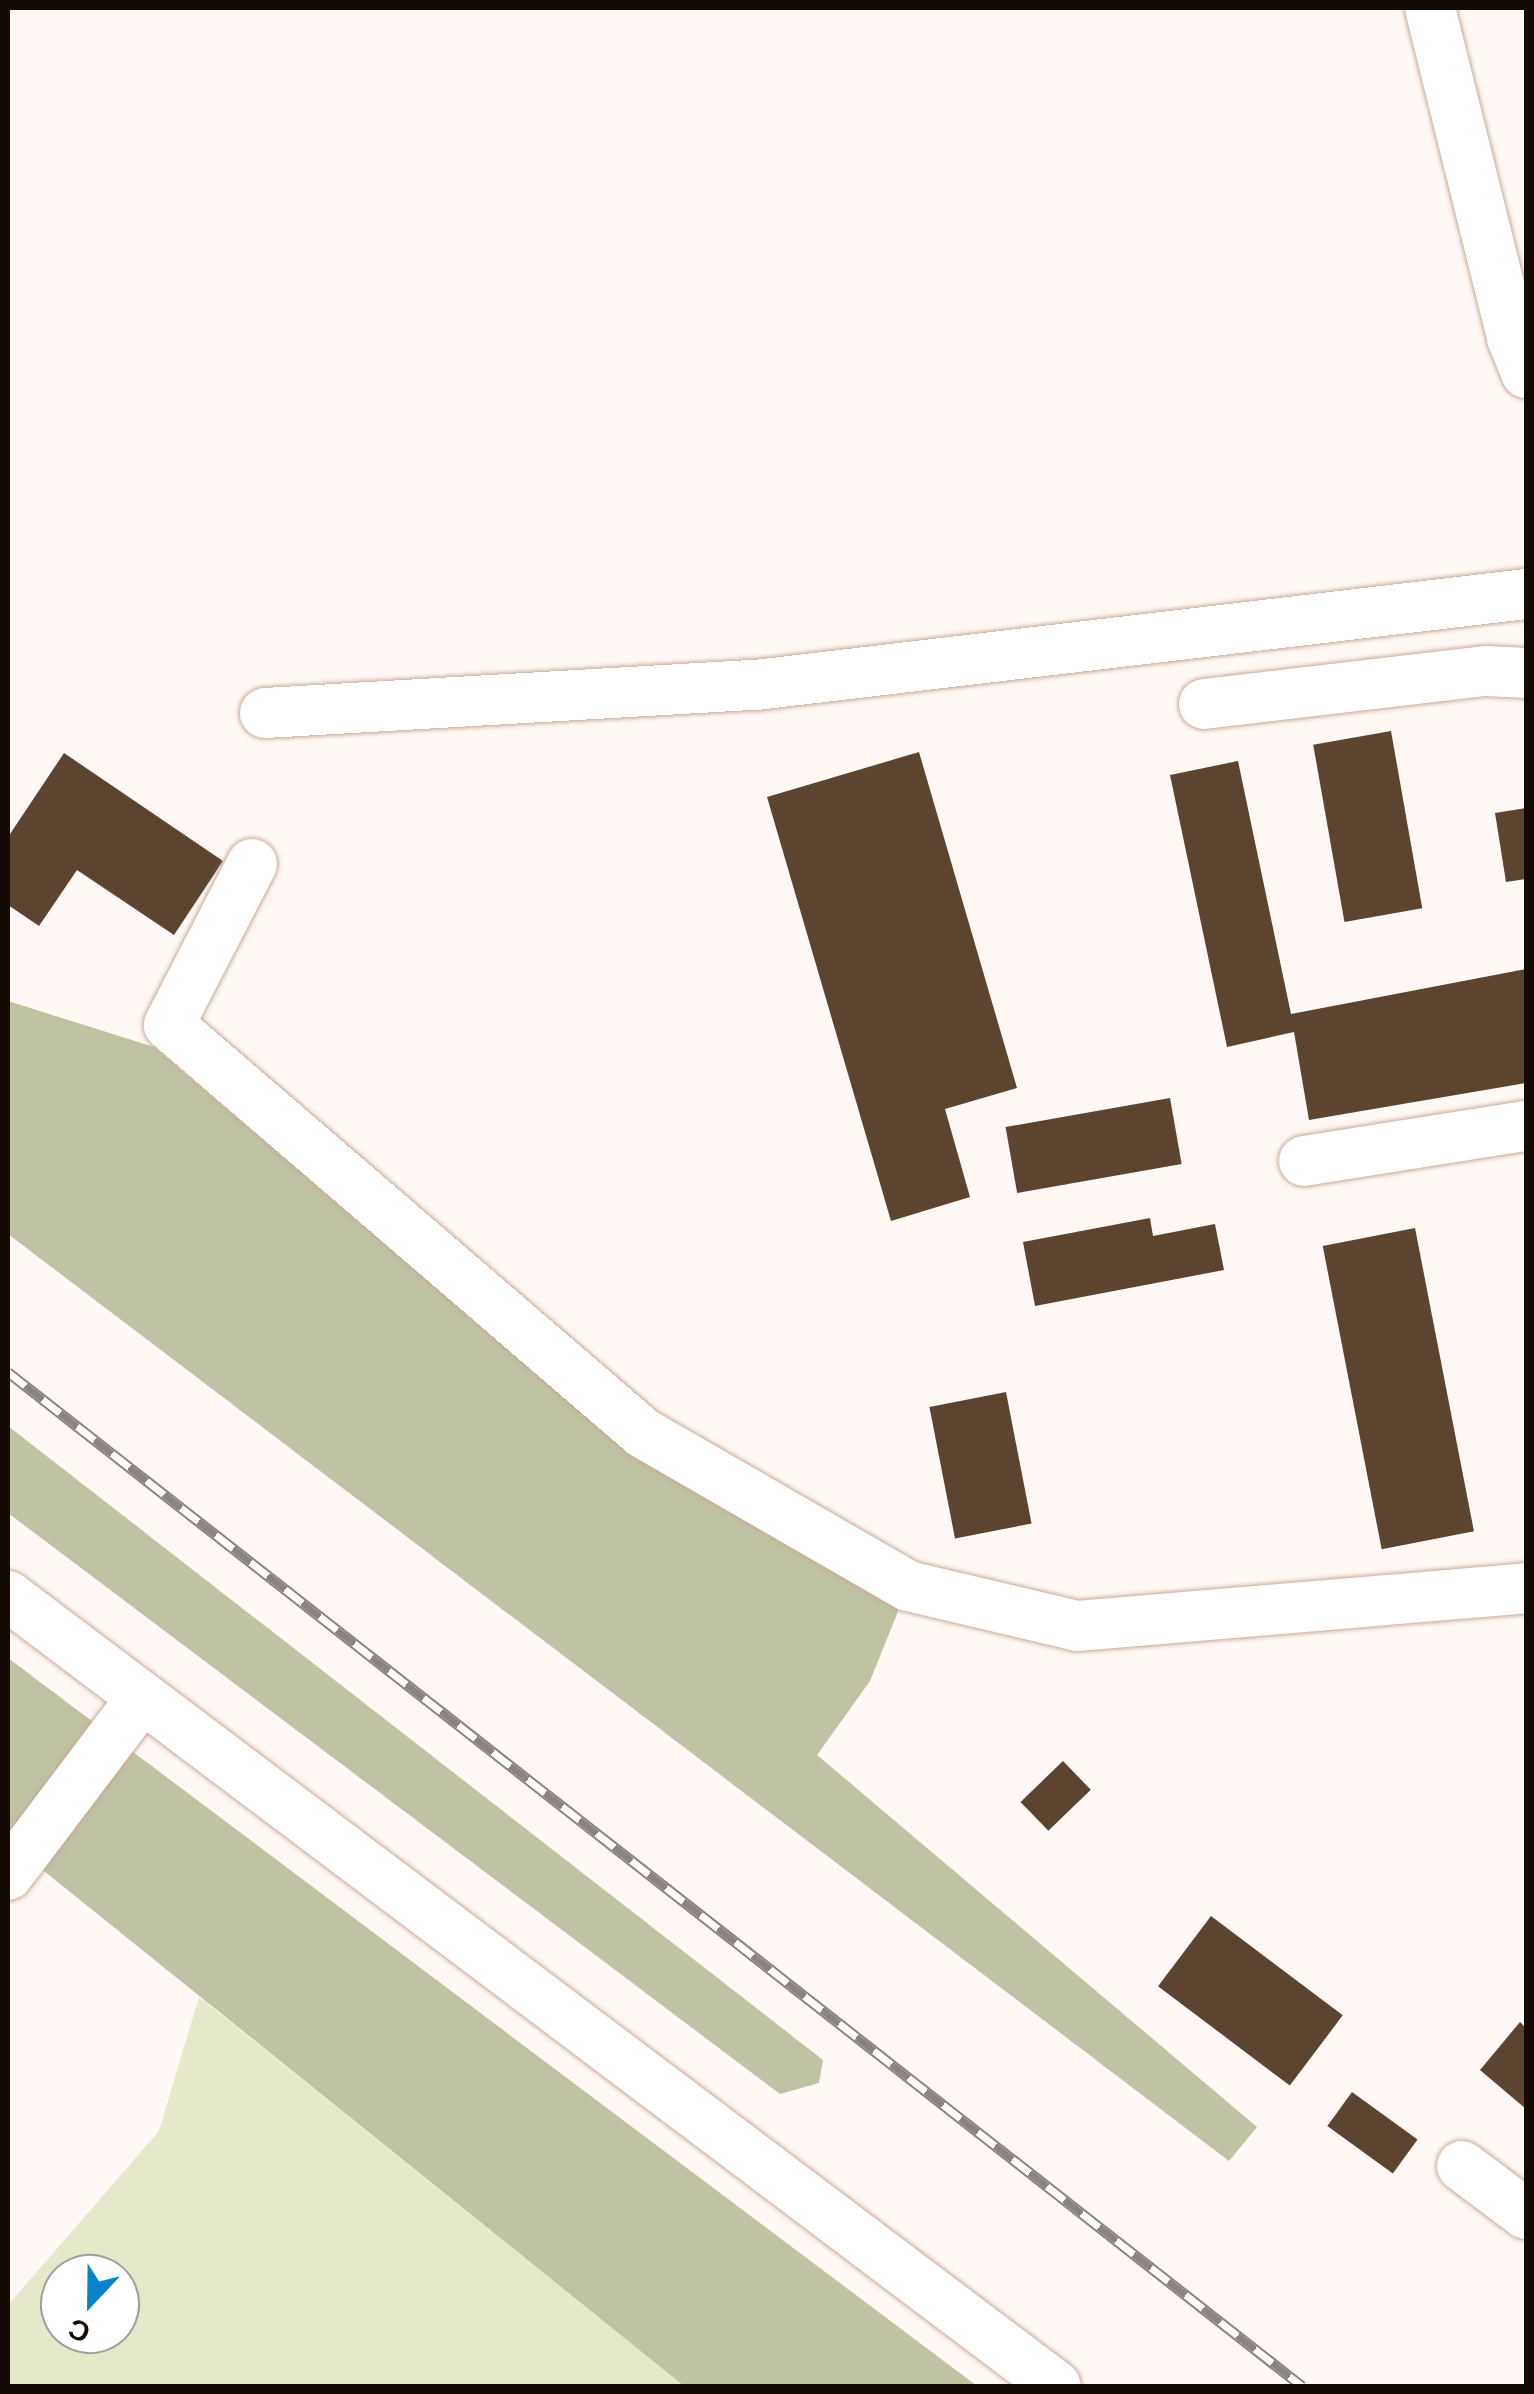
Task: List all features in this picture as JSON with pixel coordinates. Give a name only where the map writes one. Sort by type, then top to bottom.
[{"type":"street","points":[[1430,8],[1512,338],[1526,373]]},
{"type":"street","points":[[265,713],[756,684],[1526,594]]},
{"type":"street","points":[[1204,704],[1487,671],[1526,673]]},
{"type":"street","points":[[252,864],[169,1025],[644,1433],[908,1586],[1077,1626],[1526,1588]]},
{"type":"street","points":[[1304,1161],[1526,1126]]},
{"type":"street","points":[[8,1596],[1056,2386]]},
{"type":"street","points":[[8,1875],[142,1698]]},
{"type":"street","points":[[1462,2166],[1526,2214]]},
{"type":"green space","points":[[8,1001],[154,1047],[632,1455],[899,1609],[870,1681],[817,1755],[1257,2127],[1229,2161],[8,1234]]},
{"type":"green space","points":[[8,1426],[823,2060],[819,2083],[780,2094],[8,1513]]},
{"type":"green space","points":[[8,1658],[977,2386],[684,2386],[8,1842]]},
{"type":"green space","points":[[199,1997],[684,2386],[8,2386],[8,2305],[40,2268],[40,2354],[140,2354],[140,2254],[52,2254],[159,2131]]},
{"type":"building","points":[[1391,731],[1422,908],[1344,922],[1313,745]]},
{"type":"building","points":[[919,752],[1017,1088],[945,1109],[970,1197],[891,1221],[767,797]]},
{"type":"building","points":[[64,753],[223,861],[174,935],[77,870],[39,926],[8,905],[8,837]]},
{"type":"building","points":[[1238,761],[1291,1014],[1526,969],[1526,1083],[1309,1120],[1294,1032],[1227,1047],[1170,775]]},
{"type":"building","points":[[1526,808],[1526,879],[1506,882],[1495,813]]},
{"type":"building","points":[[1170,1098],[1182,1164],[1017,1193],[1006,1127]]},
{"type":"building","points":[[1150,1218],[1153,1236],[1215,1224],[1224,1270],[1035,1306],[1023,1242]]},
{"type":"building","points":[[1415,1228],[1474,1531],[1382,1549],[1323,1246]]},
{"type":"building","points":[[1006,1392],[1032,1524],[955,1538],[929,1407]]},
{"type":"building","points":[[1063,1761],[1091,1790],[1048,1831],[1021,1802]]},
{"type":"building","points":[[1211,1916],[1343,2015],[1290,2086],[1158,1986]]},
{"type":"building","points":[[1520,2022],[1526,2028],[1526,2109],[1480,2070]]},
{"type":"building","points":[[1352,2092],[1418,2140],[1393,2174],[1327,2126]]},
{"type":"railway","points":[[8,1372],[1302,2386]]}]
